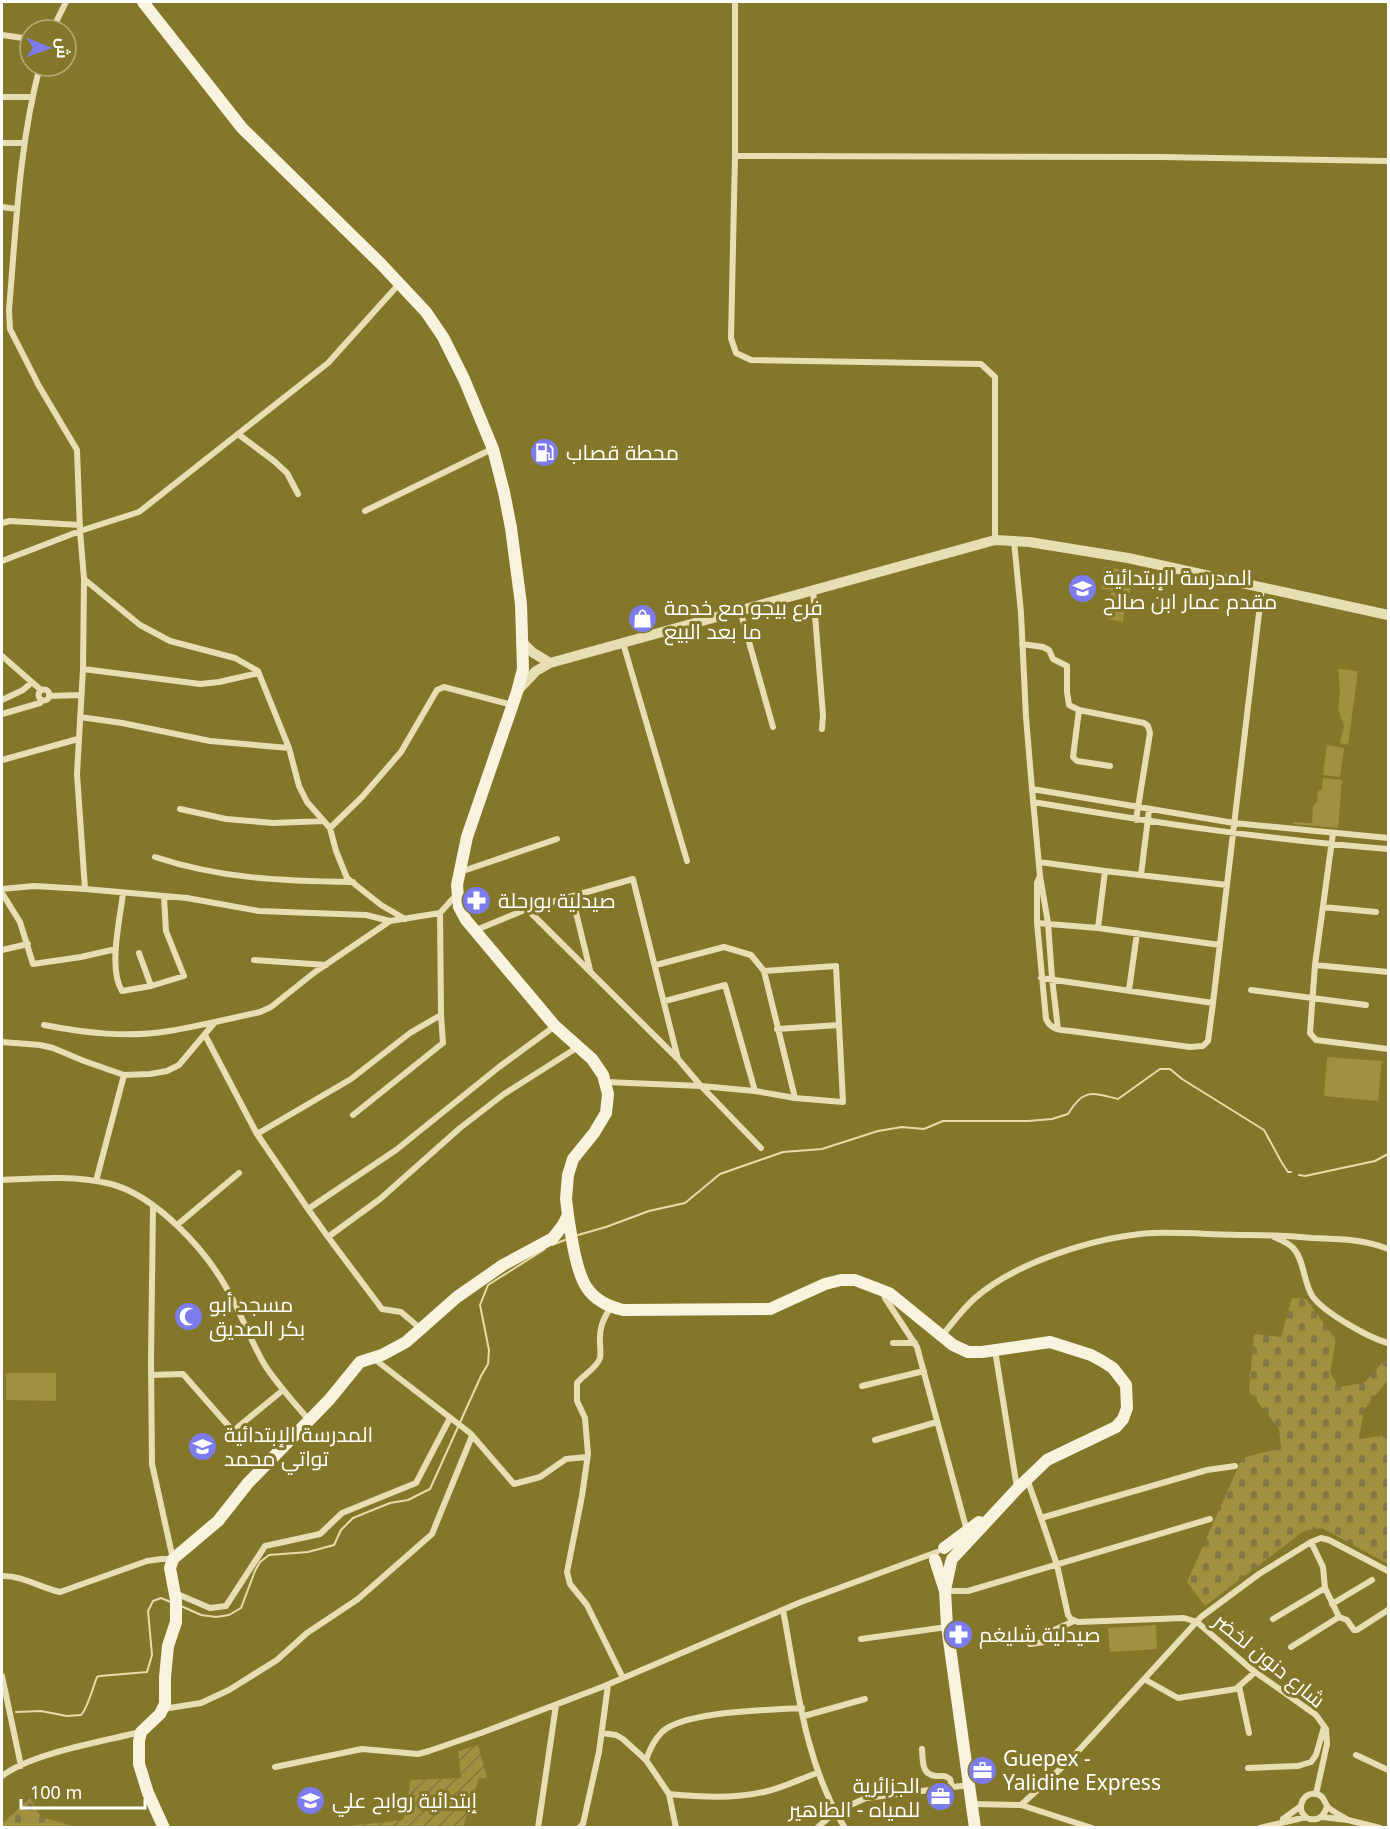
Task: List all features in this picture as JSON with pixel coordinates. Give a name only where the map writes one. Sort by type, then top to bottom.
[{"type":"main road","points":[[142,2],[242,128],[426,312],[443,337],[464,379],[493,449],[511,528],[521,604],[524,669],[468,837],[457,885],[459,907],[466,920],[555,1026],[592,1059],[603,1075],[608,1094],[606,1113],[594,1133],[573,1159],[568,1175],[566,1199],[575,1254],[586,1288],[611,1307],[623,1310],[770,1309],[825,1284],[841,1280],[855,1280],[882,1290],[953,1345],[968,1352],[1050,1342],[1102,1361],[1113,1368],[1126,1385],[1127,1408],[1123,1419],[1116,1427],[1047,1460],[944,1566],[939,1564],[939,1553]]},
{"type":"main road","points":[[164,1827],[148,1793],[140,1764],[139,1741],[141,1732],[160,1714],[165,1704],[168,1646],[176,1622],[176,1601],[170,1568],[173,1559],[218,1521],[248,1483],[329,1400],[360,1362],[382,1355],[406,1342],[457,1297],[503,1265],[553,1239],[568,1215]]},
{"type":"main road","points":[[939,1553],[1000,1507]]},
{"type":"main road","points":[[939,1553],[975,1827]]},
{"type":"main road","points":[[945,1591],[951,1560]]},
{"type":"street","points":[[58,18],[66,2]]},
{"type":"street","points":[[735,2],[735,156],[730,338],[736,352],[751,360],[981,364],[995,377],[995,540]]},
{"type":"street","points":[[2,35],[18,37]]},
{"type":"street","points":[[37,78],[24,143],[9,310],[10,329],[39,386],[77,450],[84,579],[83,669],[77,774],[85,889]]},
{"type":"street","points":[[2,97],[32,97]]},
{"type":"street","points":[[2,142],[24,143]]},
{"type":"street","points":[[735,156],[1149,157],[1389,161]]},
{"type":"street","points":[[2,207],[17,209]]},
{"type":"street","points":[[2,561],[80,528],[139,512],[328,363],[399,283]]},
{"type":"street","points":[[238,434],[274,460],[287,473],[298,494]]},
{"type":"street","points":[[366,511],[493,449]]},
{"type":"street","points":[[2,523],[10,521],[80,528]]},
{"type":"street","points":[[518,690],[536,671],[550,663],[995,540],[1029,542],[1128,558],[1389,615]]},
{"type":"street","points":[[1014,541],[1033,802],[1058,1029]]},
{"type":"street","points":[[84,579],[140,625],[170,641],[235,658],[258,671],[289,748],[299,786],[307,802],[330,828],[336,851],[348,878],[381,905],[405,919]]},
{"type":"street","points":[[1040,876],[1037,882],[1037,923],[1041,978],[1048,1024],[1058,1029],[1203,1046],[1208,1041],[1213,1004],[1262,588]]},
{"type":"street","points":[[813,590],[824,715],[822,729]]},
{"type":"street","points":[[740,610],[773,727]]},
{"type":"street","points":[[522,642],[532,652],[550,663]]},
{"type":"street","points":[[623,643],[687,861]]},
{"type":"street","points":[[1022,644],[1044,647],[1049,650],[1053,659],[1067,666],[1069,705],[1079,710],[1144,723],[1148,726],[1150,733],[1136,820]]},
{"type":"street","points":[[2,656],[31,683],[41,690],[47,690],[50,696]]},
{"type":"street","points":[[83,669],[200,684],[259,674]]},
{"type":"street","points":[[2,700],[23,690],[31,683]]},
{"type":"street","points":[[330,828],[362,797],[401,752],[436,690],[444,687],[512,705]]},
{"type":"street","points":[[41,690],[38,695],[42,700]]},
{"type":"street","points":[[2,714],[40,703],[50,696],[81,695]]},
{"type":"street","points":[[1079,710],[1073,757],[1077,761],[1110,766]]},
{"type":"street","points":[[80,717],[210,741],[289,748]]},
{"type":"street","points":[[2,760],[78,739]]},
{"type":"street","points":[[1032,789],[1234,823],[1389,838]]},
{"type":"street","points":[[1033,802],[1233,834],[1389,849]]},
{"type":"street","points":[[180,809],[226,819],[273,823],[324,821]]},
{"type":"street","points":[[1141,875],[1149,810]]},
{"type":"street","points":[[1333,833],[1311,998],[1310,1033],[1316,1040],[1389,1049]]},
{"type":"street","points":[[460,872],[557,839]]},
{"type":"street","points":[[155,857],[205,871],[230,875],[280,881],[353,882]]},
{"type":"street","points":[[1040,862],[1227,885]]},
{"type":"street","points":[[1098,928],[1105,871]]},
{"type":"street","points":[[475,930],[527,909],[633,879],[678,1059]]},
{"type":"street","points":[[116,949],[33,964],[20,922],[2,891],[34,886],[85,889],[187,898],[259,911],[366,915],[390,921],[440,913],[458,894]]},
{"type":"street","points":[[123,893],[116,949],[117,984],[122,991],[151,986],[184,976],[166,931],[164,897]]},
{"type":"street","points":[[572,896],[591,970]]},
{"type":"street","points":[[1323,907],[1376,912]]},
{"type":"street","points":[[527,909],[591,970],[761,1148]]},
{"type":"street","points":[[353,1115],[443,1043],[440,913]]},
{"type":"street","points":[[44,1025],[97,1034],[137,1034],[168,1031],[260,1012],[272,1007],[390,921]]},
{"type":"street","points":[[1037,923],[1098,928],[1220,945]]},
{"type":"street","points":[[1129,990],[1137,933]]},
{"type":"street","points":[[2,950],[28,944]]},
{"type":"street","points":[[656,965],[724,947],[751,955],[764,971],[795,1098]]},
{"type":"street","points":[[140,953],[151,986]]},
{"type":"street","points":[[254,960],[327,965]]},
{"type":"street","points":[[1315,965],[1389,972]]},
{"type":"street","points":[[605,1082],[701,1086],[843,1102],[836,966],[764,971]]},
{"type":"street","points":[[1041,978],[1213,1004]]},
{"type":"street","points":[[665,1001],[725,985],[755,1091]]},
{"type":"street","points":[[1251,990],[1366,1005]]},
{"type":"street","points":[[257,1134],[351,1079],[410,1033],[441,1015]]},
{"type":"street","points":[[2,1042],[53,1048],[124,1075],[150,1074],[167,1071],[179,1065],[215,1022]]},
{"type":"street","points":[[777,1029],[839,1025]]},
{"type":"street","points":[[308,1209],[396,1150],[499,1067],[555,1026]]},
{"type":"street","points":[[205,1035],[257,1134],[328,1237],[382,1310],[400,1312],[422,1329]]},
{"type":"street","points":[[328,1237],[380,1199],[443,1142],[504,1094],[579,1047]]},
{"type":"street","points":[[96,1181],[124,1075]]},
{"type":"street","points":[[177,1226],[239,1173]]},
{"type":"street","points":[[2,1180],[80,1179],[96,1181],[112,1184],[153,1205],[177,1226],[207,1260],[227,1288],[265,1366],[309,1420]]},
{"type":"street","points":[[2,1576],[10,1576],[60,1592],[147,1561],[173,1559],[152,1464],[153,1205]]},
{"type":"street","points":[[941,1336],[976,1297],[999,1281],[1028,1265],[1113,1238],[1150,1233],[1268,1234],[1357,1240],[1389,1249]]},
{"type":"street","points":[[1268,1234],[1294,1248],[1308,1287],[1313,1297],[1324,1308],[1364,1333],[1389,1343]]},
{"type":"street","points":[[882,1290],[917,1347],[967,1531]]},
{"type":"street","points":[[611,1307],[602,1320],[599,1332],[600,1359],[577,1383],[577,1401],[585,1418],[587,1457],[567,1572],[570,1584],[587,1605],[623,1678]]},
{"type":"street","points":[[893,1343],[915,1343]]},
{"type":"street","points":[[995,1350],[1017,1489]]},
{"type":"street","points":[[373,1358],[472,1436],[514,1484],[540,1477],[566,1459],[587,1457]]},
{"type":"street","points":[[862,1386],[924,1371]]},
{"type":"street","points":[[151,1375],[183,1374],[233,1431],[283,1390]]},
{"type":"street","points":[[176,1601],[210,1608],[226,1606],[265,1546],[320,1534],[342,1513],[416,1483],[456,1422]]},
{"type":"street","points":[[875,1440],[937,1422]]},
{"type":"street","points":[[163,1709],[201,1703],[229,1690],[277,1660],[307,1633],[358,1599],[432,1534],[472,1436]]},
{"type":"street","points":[[1041,1518],[1197,1473],[1235,1466]]},
{"type":"street","points":[[1027,1479],[1057,1565],[1068,1615],[1074,1621]]},
{"type":"street","points":[[945,1591],[968,1591],[1210,1519]]},
{"type":"street","points":[[1021,1805],[1070,1760],[1197,1622],[1259,1574],[1321,1538],[1389,1571]]},
{"type":"street","points":[[1311,1542],[1323,1567],[1326,1588],[1339,1617],[1347,1620],[1354,1630],[1357,1630],[1389,1610]]},
{"type":"street","points":[[275,1767],[362,1749],[417,1754],[556,1705],[783,1610],[939,1553]]},
{"type":"street","points":[[1332,1604],[1372,1580]]},
{"type":"street","points":[[1274,1619],[1326,1588]]},
{"type":"street","points":[[783,1610],[817,1773],[844,1827]]},
{"type":"street","points":[[1291,1647],[1339,1617]]},
{"type":"street","points":[[1030,1644],[1045,1642],[1054,1630],[1074,1621],[1184,1618],[1197,1622]]},
{"type":"street","name":"شارع دنون لخضر","points":[[1197,1622],[1255,1672],[1316,1714],[1326,1729],[1327,1744],[1316,1794]]},
{"type":"street","points":[[861,1639],[947,1626]]},
{"type":"street","points":[[1144,1679],[1178,1698],[1236,1689],[1255,1672]]},
{"type":"street","points":[[2,1676],[21,1766]]},
{"type":"street","points":[[583,1826],[602,1733],[608,1684]]},
{"type":"street","points":[[1239,1686],[1249,1733]]},
{"type":"street","points":[[804,1716],[865,1699]]},
{"type":"street","points":[[538,1827],[556,1705]]},
{"type":"street","points":[[646,1760],[650,1749],[662,1732],[684,1721],[802,1708]]},
{"type":"street","points":[[1248,1768],[1298,1766],[1311,1762],[1316,1755],[1324,1726]]},
{"type":"street","points":[[2,1776],[47,1755],[141,1732]]},
{"type":"street","points":[[602,1733],[616,1735],[623,1739],[646,1760],[669,1794],[676,1827]]},
{"type":"street","points":[[922,1749],[924,1769],[933,1776],[947,1776],[952,1787]]},
{"type":"street","points":[[1356,1755],[1389,1770]]},
{"type":"street","points":[[669,1794],[739,1796],[767,1791],[817,1773]]},
{"type":"street","points":[[817,1827],[835,1812],[866,1798],[969,1785]]},
{"type":"street","points":[[1308,1818],[1301,1810],[1301,1806],[1307,1795],[1316,1794],[1323,1798],[1327,1806],[1348,1820]]},
{"type":"street","points":[[972,1804],[1021,1805],[1092,1827]]},
{"type":"street","points":[[1278,1822],[1301,1806]]},
{"type":"street","points":[[1322,1817],[1327,1806]]},
{"type":"street","points":[[1260,1827],[1278,1822],[1322,1817],[1380,1827]]},
{"type":"street","points":[[1306,1827],[1308,1818]]},
{"type":"green space","points":[[1104,567],[1133,571],[1130,593],[1101,589]]},
{"type":"green space","points":[[1111,592],[1126,595],[1123,622],[1107,619]]},
{"type":"green space","points":[[1338,669],[1358,671],[1348,745],[1340,743],[1344,726],[1338,709],[1340,691]]},
{"type":"green space","points":[[1327,745],[1344,748],[1340,777],[1323,775]]},
{"type":"green space","points":[[1323,778],[1342,780],[1338,828],[1293,824],[1293,822],[1312,823],[1313,806],[1317,802],[1318,791],[1322,790]]},
{"type":"green space","points":[[1327,1057],[1382,1061],[1378,1101],[1324,1096]]},
{"type":"green space","points":[[1292,1298],[1306,1299],[1336,1339],[1330,1373],[1339,1387],[1364,1383],[1383,1362],[1388,1360],[1388,1380],[1364,1410],[1359,1439],[1388,1435],[1388,1564],[1322,1528],[1304,1531],[1205,1606],[1187,1582],[1242,1458],[1281,1448],[1279,1429],[1249,1391],[1254,1334],[1281,1337]]},
{"type":"green space","points":[[6,1373],[56,1373],[56,1401],[6,1400]]},
{"type":"green space","points":[[1156,1625],[1157,1649],[1110,1652],[1108,1628]]},
{"type":"green space","points":[[478,1745],[487,1778],[479,1778],[463,1827],[338,1827],[403,1820],[411,1780],[461,1778],[458,1751]]},
{"type":"green space","points":[[30,1798],[41,1817],[76,1827],[2,1827],[2,1824]]},
{"type":"waterway","points":[[578,1235],[649,1211],[685,1203],[720,1174],[783,1152],[822,1149],[878,1131],[902,1127],[924,1129],[943,1121],[1052,1119],[1068,1114],[1078,1100],[1088,1094],[1118,1099],[1160,1069],[1170,1069],[1182,1079],[1264,1130],[1282,1163],[1288,1172],[1291,1172]]},
{"type":"waterway","points":[[1299,1175],[1305,1176],[1375,1161],[1388,1154]]},
{"type":"waterway","points":[[552,1245],[565,1240]]},
{"type":"waterway","points":[[181,1606],[201,1615],[216,1617],[229,1615],[241,1608],[255,1571],[260,1562],[269,1555],[308,1552],[334,1545],[341,1530],[353,1518],[390,1503],[408,1500],[430,1489],[488,1364],[489,1350],[480,1305],[488,1285],[545,1249]]},
{"type":"waterway","points":[[16,1712],[41,1711],[67,1716],[81,1715],[97,1677],[147,1672],[152,1655],[148,1611],[153,1601],[161,1598],[173,1603]]},
{"type":"place","name":"محطة قصاب","points":[[545,452]]},
{"type":"place","name":"المدرسة الإبتدائية مقدم عمار ابن صالح","points":[[1082,589]]},
{"type":"place","name":"فرع بيجو مع خدمة ما بعد البيع","points":[[643,619]]},
{"type":"place","name":"صيدلية بورحلة","points":[[477,900]]},
{"type":"place","name":"مسجد أبو بكر الصديق","points":[[188,1316]]},
{"type":"place","name":"المدرسة الإبتدائية تواتي محمد","points":[[203,1446]]},
{"type":"place","name":"صيدلية شليغم","points":[[958,1634]]},
{"type":"place","name":"Guepex - Yalidine Express","points":[[982,1770]]},
{"type":"place","name":"الجزائرية للمياه - الطاهير","points":[[941,1797]]},
{"type":"place","name":"إبتدائية روابح علي","points":[[311,1800]]}]
